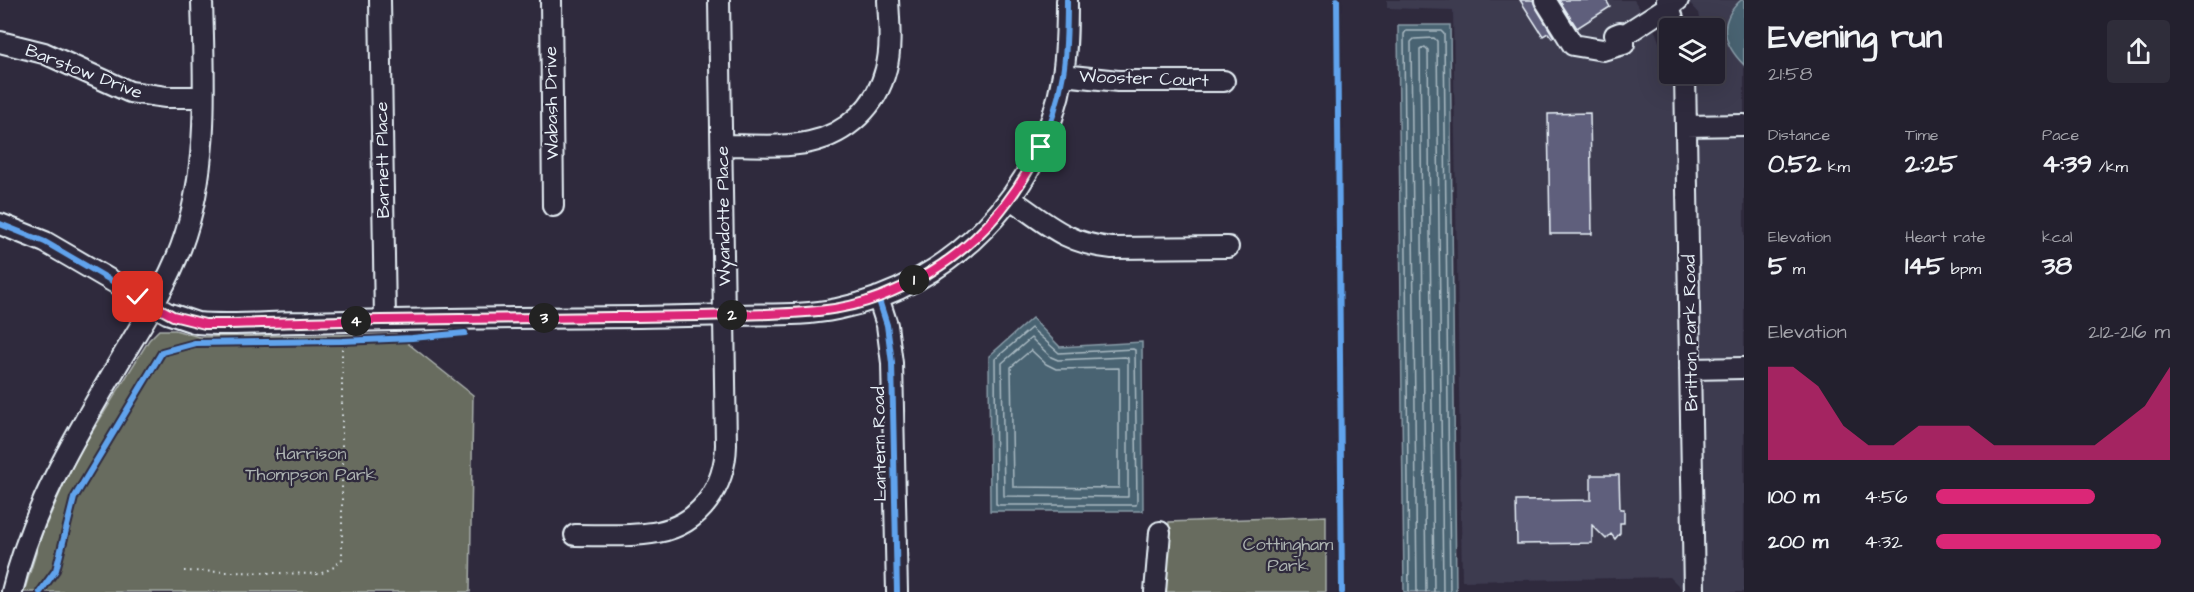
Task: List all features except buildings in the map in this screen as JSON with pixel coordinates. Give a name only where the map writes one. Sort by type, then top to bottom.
[{"type":"street","points":[[12,592],[33,524],[49,484],[153,305],[170,273],[189,222],[202,148],[202,0]]},
{"type":"street","name":"Barnett Place","points":[[380,0],[385,320]]},
{"type":"street","name":"Wabash Drive","points":[[551,0],[553,206]]},
{"type":"street","name":"Wyandotte Place","points":[[575,535],[636,534],[669,530],[691,518],[711,497],[720,480],[726,457],[719,0]]},
{"type":"street","points":[[722,145],[810,142],[837,132],[855,120],[873,100],[886,69],[889,36],[888,0]]},
{"type":"street","points":[[0,224],[54,247],[183,320],[205,324],[724,315],[814,312],[849,306],[908,284],[938,267],[981,232],[1011,199],[1026,177],[1049,129],[1063,75],[1067,0]]},
{"type":"street","points":[[1545,0],[1573,45],[1603,50],[1624,44],[1624,35],[1672,2],[1675,18]]},
{"type":"street","name":"Barstow Drive","points":[[0,42],[44,53],[130,92],[166,97],[203,97]]},
{"type":"street","name":"Wooster Court","points":[[1063,75],[1118,81],[1224,81]]},
{"type":"street","name":"Britton Park Road","points":[[1685,84],[1694,592]]},
{"type":"street","points":[[1686,126],[1744,125]]},
{"type":"street","points":[[1011,199],[1063,235],[1096,247],[1228,247]]},
{"type":"street","name":"Lantern Road","points":[[878,297],[887,325],[892,363],[897,592]]},
{"type":"street","points":[[1690,369],[1744,368]]},
{"type":"street","points":[[1155,592],[1160,532]]},
{"type":"path","points":[[330,341],[353,341]]},
{"type":"path","points":[[184,571],[320,574],[334,567],[342,559],[342,341]]},
{"type":"shaded area","points":[[1387,0],[1634,0],[1656,33],[1659,42],[1659,84],[1725,84],[1725,18],[1700,18],[1699,13],[1687,0],[1744,0],[1744,592],[1685,592],[1670,577],[1462,581],[1453,10],[1387,8]]},
{"type":"green space","name":"Harrison Thompson Park","points":[[159,330],[175,330],[199,337],[396,334],[473,395],[470,592],[24,592],[42,534],[74,461],[149,340]]},
{"type":"green space","name":"Cottingham Park","points":[[1326,516],[1326,592],[1165,592],[1169,522]]},
{"type":"water","points":[[1741,0],[1744,0],[1744,65],[1731,49],[1726,33],[1728,16]]},
{"type":"water","points":[[1398,25],[1450,25],[1456,592],[1404,592]]},
{"type":"water","points":[[1032,318],[1060,347],[1142,342],[1143,511],[990,511],[989,356]]},
{"type":"cycle path","points":[[0,224],[45,242],[167,313],[197,323],[786,314],[837,309],[879,297],[918,279],[954,255],[986,227],[1013,194],[1036,157],[1053,117],[1063,74],[1067,0]]},
{"type":"cycle path","points":[[1337,0],[1342,592]]},
{"type":"cycle path","points":[[878,297],[887,325],[892,363],[897,592]]},
{"type":"cycle path","points":[[40,592],[56,570],[74,498],[162,352],[195,343],[342,341],[465,333]]},
{"type":"route","points":[[138,297],[173,316],[205,324],[652,317],[834,310],[861,303],[908,284],[938,267],[971,242],[1011,199],[1026,177],[1041,147]]}]
